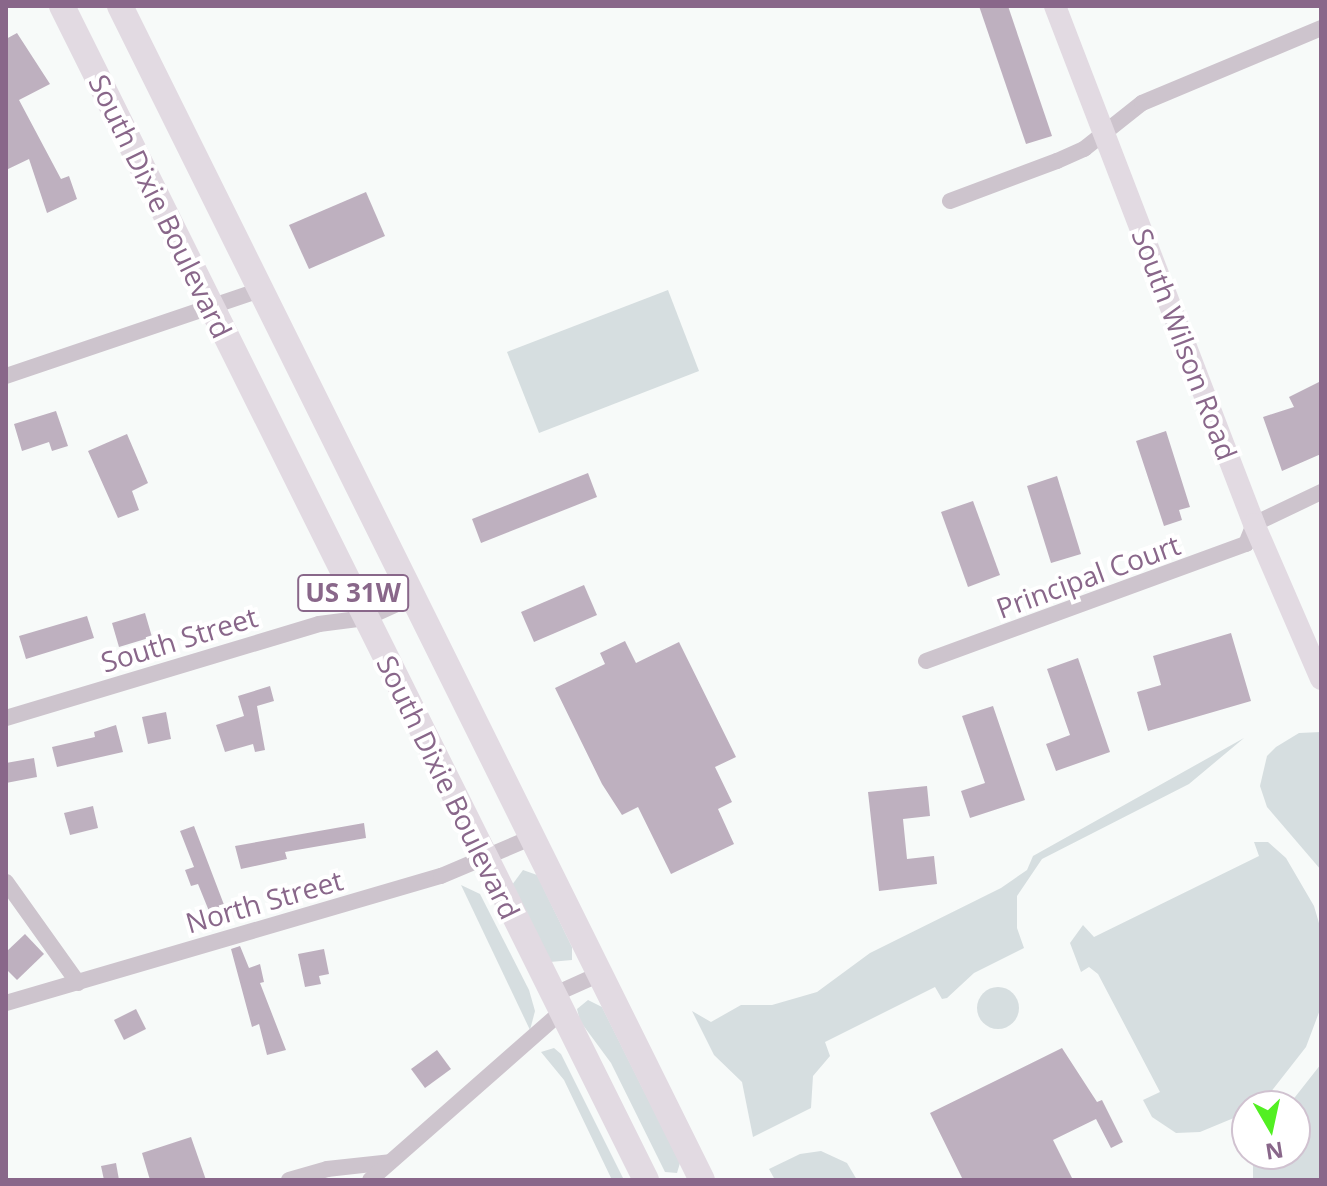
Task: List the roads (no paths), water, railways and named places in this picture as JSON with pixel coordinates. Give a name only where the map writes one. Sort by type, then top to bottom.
[{"type":"highway","name":"South Dixie Boulevard","points":[[62,6],[646,1180]]},
{"type":"highway","name":"South Dixie Boulevard","points":[[120,6],[702,1180]]},
{"type":"main road","name":"South Wilson Road","points":[[1055,6],[1254,524],[1321,679]]},
{"type":"street","points":[[950,201],[1084,149],[1102,131],[1142,103],[1321,28]]},
{"type":"street","points":[[6,376],[260,290]]},
{"type":"street","points":[[1254,524],[1321,492]]},
{"type":"street","name":"Principal Court","points":[[926,661],[1246,544],[1254,524]]},
{"type":"street","name":"South Street","points":[[6,718],[319,624],[366,618],[412,597]]},
{"type":"street","name":"North Street","points":[[6,1003],[485,859],[533,837]]},
{"type":"street","points":[[6,882],[78,983]]},
{"type":"street","points":[[370,1180],[557,1004],[602,973]]},
{"type":"street","points":[[289,1180],[327,1169],[392,1162]]}]
